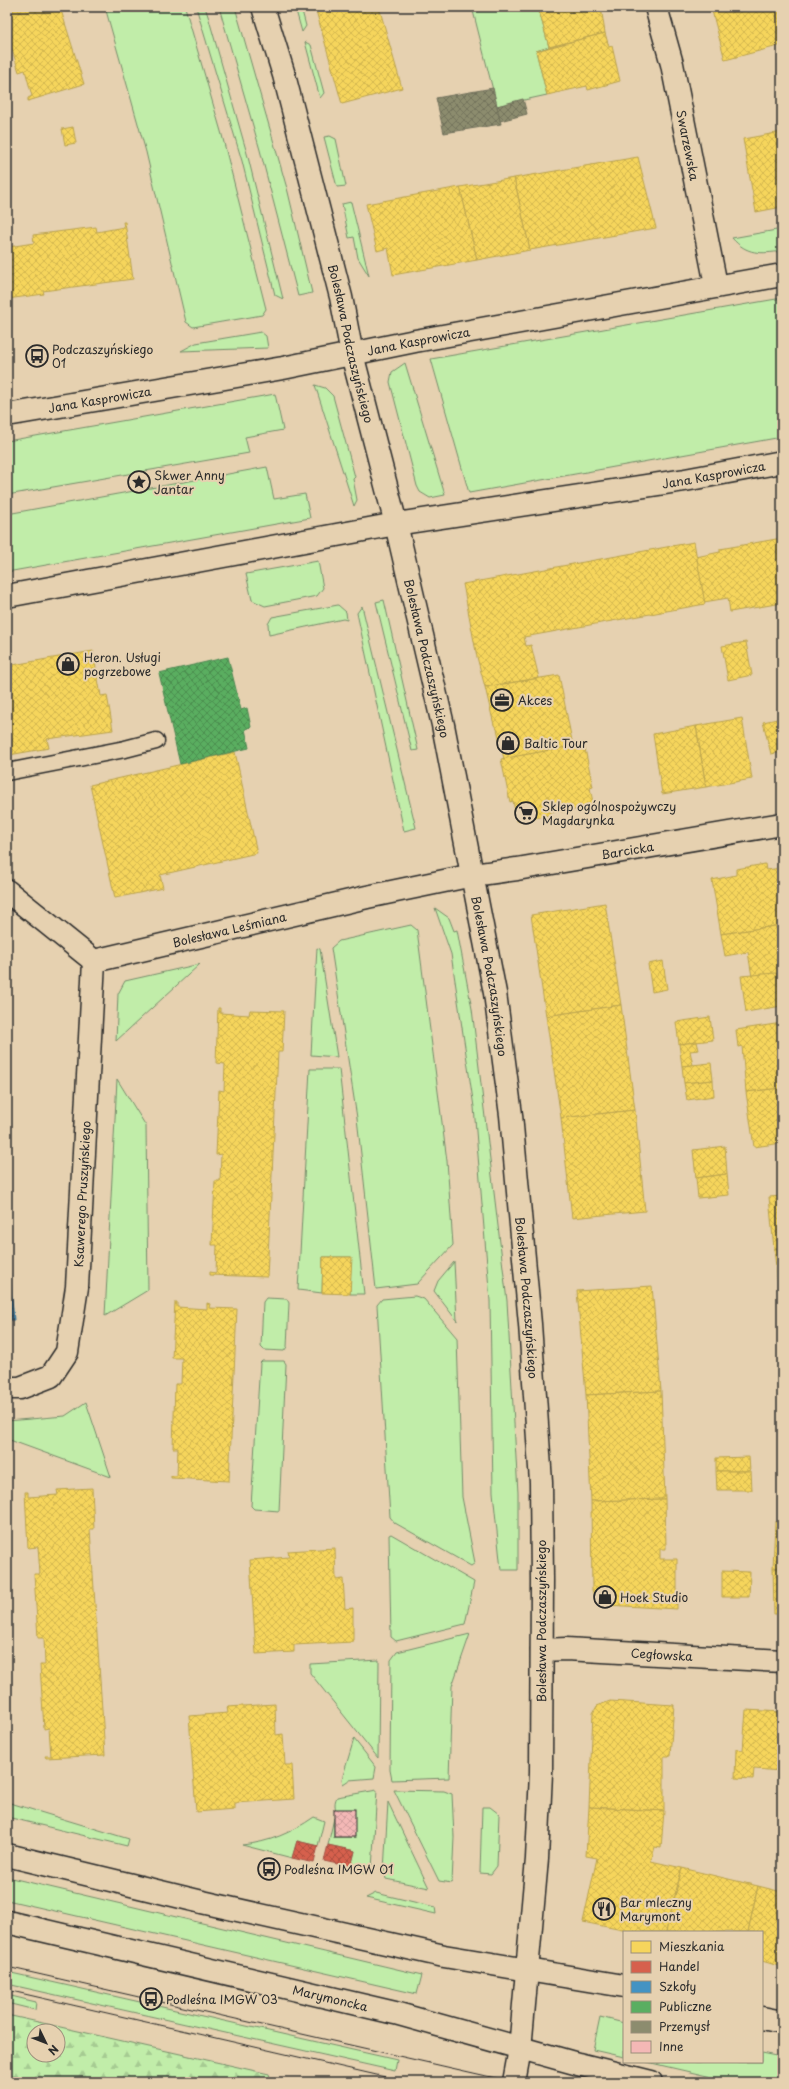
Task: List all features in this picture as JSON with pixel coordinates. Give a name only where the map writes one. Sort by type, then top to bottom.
[{"type":"street","name":"Bolesława Podczaszyńskiego","points":[[263,7],[287,90],[340,297],[352,354],[396,524],[443,725],[495,993],[512,1115],[522,1219],[540,1482],[542,1650],[541,1773],[536,1872],[520,2048],[514,2082]]},
{"type":"street","name":"Swarzewska","points":[[656,7],[672,64],[716,286]]},
{"type":"street","name":"Jana Kasprowicza","points":[[7,415],[283,368],[415,341],[782,275]]},
{"type":"street","name":"Jana Kasprowicza","points":[[7,596],[396,524],[685,480],[782,462]]},
{"type":"street","name":"Barcicka","points":[[473,875],[517,869],[782,824]]},
{"type":"street","name":"Bolesława Leśmiana","points":[[94,961],[360,899],[473,875]]},
{"type":"street","points":[[7,891],[94,961]]},
{"type":"street","name":"Ksawerego Pruszyńskiego","points":[[7,1388],[20,1388],[51,1376],[67,1352],[77,1287],[94,961]]},
{"type":"street","name":"Cegłowska","points":[[542,1650],[566,1649],[782,1661]]},
{"type":"street","points":[[7,1855],[210,1904],[444,1956],[528,1968],[623,1986]]},
{"type":"street","name":"Marymoncka","points":[[7,1922],[395,2013],[520,2048],[651,2082]]},
{"type":"street","points":[[763,2018],[782,2022]]},
{"type":"lane","points":[[7,772],[125,749],[156,741]]},
{"type":"green space","points":[[105,7],[185,7],[222,135],[266,309],[262,315],[193,327],[186,322],[146,152]]},
{"type":"green space","points":[[196,7],[205,7],[208,16],[248,157],[283,299],[275,295],[242,161]]},
{"type":"green space","points":[[219,7],[235,7],[288,192],[312,293],[298,296],[260,150]]},
{"type":"green space","points":[[295,7],[301,7],[306,26],[302,32]]},
{"type":"green space","points":[[472,7],[538,7],[549,47],[536,51],[547,95],[497,106]]},
{"type":"green space","points":[[305,42],[311,45],[324,93],[320,98]]},
{"type":"green space","points":[[330,136],[336,139],[346,186],[337,187],[324,137]]},
{"type":"green space","points":[[351,202],[369,276],[358,258],[354,237],[349,238],[342,204]]},
{"type":"green space","points":[[782,229],[782,251],[767,253],[755,252],[743,248],[732,238]]},
{"type":"green space","points":[[782,298],[782,437],[469,493],[431,359]]},
{"type":"green space","points":[[261,332],[266,336],[268,348],[181,351],[196,343]]},
{"type":"green space","points":[[405,363],[445,495],[430,498],[420,492],[417,486],[390,382],[392,372]]},
{"type":"green space","points":[[315,385],[325,388],[333,396],[355,477],[353,479],[357,500],[354,506]]},
{"type":"green space","points":[[275,394],[283,430],[245,437],[249,453],[7,495],[7,441]]},
{"type":"green space","points":[[267,467],[274,499],[305,494],[310,518],[7,572],[7,514]]},
{"type":"green space","points":[[318,561],[323,588],[317,596],[265,606],[252,600],[246,574]]},
{"type":"green space","points":[[384,600],[418,750],[412,751],[376,602]]},
{"type":"green space","points":[[338,605],[346,612],[347,620],[343,619],[269,635],[268,624],[272,617]]},
{"type":"green space","points":[[362,606],[416,828],[404,831],[357,613]]},
{"type":"green space","points":[[435,908],[449,918],[454,931],[457,930],[472,1009],[507,1301],[518,1493],[518,1570],[501,1570],[493,1492],[490,1301],[474,1107],[451,954]]},
{"type":"green space","points":[[411,925],[417,930],[447,1161],[453,1245],[417,1284],[376,1289],[357,1118],[331,948],[339,941]]},
{"type":"green space","points":[[317,948],[320,949],[337,1057],[311,1055]]},
{"type":"green space","points":[[200,964],[116,1041],[118,994],[125,981]]},
{"type":"green space","points":[[310,1069],[339,1069],[364,1294],[350,1294],[351,1257],[323,1257],[322,1293],[298,1290]]},
{"type":"green space","points":[[117,1079],[146,1126],[148,1290],[105,1316]]},
{"type":"green space","points":[[454,1262],[457,1321],[434,1291],[438,1281]]},
{"type":"green space","points":[[415,1296],[424,1299],[457,1338],[462,1497],[475,1563],[471,1566],[395,1523],[390,1517],[377,1305],[382,1299]]},
{"type":"green space","points":[[266,1298],[287,1299],[289,1303],[287,1347],[284,1351],[264,1350],[261,1347],[263,1302]]},
{"type":"green space","points":[[262,1361],[284,1361],[286,1364],[279,1511],[254,1509],[251,1506],[260,1363]]},
{"type":"green space","points":[[86,1402],[111,1477],[7,1439],[7,1421],[65,1416]]},
{"type":"green space","points":[[391,1534],[474,1582],[465,1624],[396,1641],[391,1637],[389,1535]]},
{"type":"green space","points":[[470,1634],[452,1686],[449,1778],[392,1780],[390,1770],[391,1660],[397,1652]]},
{"type":"green space","points":[[379,1660],[378,1758],[310,1673],[310,1664]]},
{"type":"green space","points":[[354,1739],[376,1767],[374,1778],[349,1780],[343,1784],[342,1779]]},
{"type":"green space","points":[[377,1790],[372,1869],[365,1874],[351,1867],[355,1851],[328,1845],[334,1818],[334,1837],[355,1837],[337,1813],[335,1802],[337,1797]]},
{"type":"green space","points":[[394,1790],[444,1791],[452,1794],[454,1837],[452,1883],[439,1881]]},
{"type":"green space","points":[[7,1802],[129,1839],[127,1846],[7,1817]]},
{"type":"green space","points":[[388,1802],[429,1888],[386,1879],[384,1871]]},
{"type":"green space","points":[[482,1807],[490,1807],[499,1814],[497,1866],[491,1874],[480,1873]]},
{"type":"green space","points":[[314,1817],[324,1821],[318,1846],[297,1841],[292,1858],[242,1845],[262,1842],[280,1836],[297,1828]]},
{"type":"green space","points":[[7,1877],[422,1975],[417,1994],[7,1900]]},
{"type":"green space","points":[[376,1893],[435,1907],[436,1914],[366,1898]]},
{"type":"green space","points":[[7,1972],[397,2060],[395,2071],[7,1984]]},
{"type":"green space","points":[[7,1995],[36,2002],[35,2010],[7,2003]]},
{"type":"green space","points":[[7,2015],[43,2023],[26,2023],[26,2063],[66,2063],[66,2028],[269,2074],[272,2082],[42,2082],[7,2074]]},
{"type":"green space","points":[[600,2017],[623,2023],[623,2057],[593,2050]]},
{"type":"green space","points":[[763,2053],[782,2057],[782,2082],[733,2082],[651,2063],[763,2063]]},
{"type":"building: Mieszkania","points":[[7,7],[60,7],[84,84],[28,101],[28,98],[32,96],[25,70],[19,72],[7,33]]},
{"type":"building: Mieszkania","points":[[315,7],[379,7],[402,88],[342,104]]},
{"type":"building: Mieszkania","points":[[538,7],[601,7],[605,33],[549,47]]},
{"type":"building: Mieszkania","points":[[711,7],[782,7],[782,45],[725,60]]},
{"type":"building: Mieszkania","points":[[605,33],[609,47],[612,46],[620,81],[588,90],[587,86],[547,95],[536,51]]},
{"type":"building: Mieszkania","points":[[73,127],[76,143],[65,145],[62,129]]},
{"type":"building: Mieszkania","points":[[782,132],[782,207],[756,212],[743,139]]},
{"type":"building: Mieszkania","points":[[638,157],[656,228],[530,250],[514,178]]},
{"type":"building: Mieszkania","points":[[514,178],[530,250],[477,260],[460,187]]},
{"type":"building: Mieszkania","points":[[460,187],[477,260],[393,275],[388,248],[377,251],[366,204]]},
{"type":"building: Mieszkania","points":[[123,222],[125,222],[133,279],[43,291],[44,294],[7,299],[7,242],[8,247],[34,243],[33,235],[96,227],[97,232],[124,227]]},
{"type":"building: Mieszkania","points":[[782,538],[782,603],[730,612],[728,598],[704,602],[696,557],[720,552],[720,549]]},
{"type":"building: Mieszkania","points":[[694,542],[705,604],[524,637],[526,646],[531,645],[539,678],[485,687],[477,657],[463,584]]},
{"type":"building: Mieszkania","points":[[746,642],[752,675],[728,680],[722,646]]},
{"type":"building: Mieszkania","points":[[93,651],[101,696],[107,695],[113,730],[47,739],[49,748],[9,755],[8,752],[13,752],[7,716],[7,666]]},
{"type":"building: Mieszkania","points":[[559,675],[573,746],[504,759],[485,687]]},
{"type":"building: Mieszkania","points":[[742,718],[752,779],[706,787],[696,726]]},
{"type":"building: Mieszkania","points":[[782,718],[782,752],[771,754],[763,722]]},
{"type":"building: Mieszkania","points":[[696,726],[706,787],[662,794],[653,734]]},
{"type":"building: Mieszkania","points":[[584,744],[593,787],[590,788],[594,807],[562,812],[560,810],[550,812],[550,815],[517,821],[513,801],[510,802],[501,759]]},
{"type":"building: Mieszkania","points":[[235,752],[257,853],[160,875],[163,888],[115,898],[90,785]]},
{"type":"building: Mieszkania","points":[[765,864],[766,870],[782,868],[782,925],[721,934],[712,880],[736,875],[736,869]]},
{"type":"building: Mieszkania","points":[[605,903],[621,1005],[546,1016],[531,915]]},
{"type":"building: Mieszkania","points":[[782,925],[782,973],[752,977],[748,952],[725,956],[721,934]]},
{"type":"building: Mieszkania","points":[[663,961],[667,989],[652,992],[648,964]]},
{"type":"building: Mieszkania","points":[[777,974],[782,1006],[746,1012],[741,976]]},
{"type":"building: Mieszkania","points":[[621,1005],[635,1110],[561,1118],[546,1016]]},
{"type":"building: Mieszkania","points":[[218,1008],[220,1008],[220,1013],[249,1015],[250,1010],[284,1011],[282,1052],[278,1052],[267,1277],[210,1275],[210,1272],[216,1273],[217,1245],[212,1245],[215,1181],[220,1181],[221,1154],[216,1155],[219,1090],[224,1091],[225,1064],[216,1063]]},
{"type":"building: Mieszkania","points":[[710,1017],[713,1040],[679,1044],[676,1022]]},
{"type":"building: Mieszkania","points":[[782,1023],[782,1088],[746,1092],[742,1046],[738,1047],[736,1030]]},
{"type":"building: Mieszkania","points":[[697,1042],[699,1050],[690,1051],[693,1065],[682,1066],[679,1044]]},
{"type":"building: Mieszkania","points":[[711,1063],[713,1080],[684,1083],[682,1066]]},
{"type":"building: Mieszkania","points":[[713,1080],[714,1096],[687,1100],[684,1083]]},
{"type":"building: Mieszkania","points":[[782,1088],[782,1143],[754,1147],[746,1092]]},
{"type":"building: Mieszkania","points":[[635,1110],[645,1211],[572,1218],[561,1118]]},
{"type":"building: Mieszkania","points":[[725,1146],[727,1174],[696,1178],[693,1150]]},
{"type":"building: Mieszkania","points":[[727,1174],[729,1195],[698,1198],[696,1178]]},
{"type":"building: Mieszkania","points":[[782,1196],[782,1248],[774,1249],[769,1197]]},
{"type":"building: Mieszkania","points":[[782,1248],[782,1304],[780,1304],[774,1249]]},
{"type":"building: Mieszkania","points":[[323,1257],[352,1257],[350,1294],[322,1293]]},
{"type":"building: Mieszkania","points":[[652,1286],[661,1391],[586,1395],[577,1291]]},
{"type":"building: Mieszkania","points":[[175,1302],[177,1302],[177,1307],[207,1309],[207,1303],[210,1304],[209,1308],[237,1309],[229,1481],[171,1478],[171,1476],[177,1476],[178,1448],[173,1448],[175,1384],[181,1384],[182,1358],[172,1358]]},
{"type":"building: Mieszkania","points":[[661,1391],[665,1499],[591,1501],[586,1395]]},
{"type":"building: Mieszkania","points":[[749,1457],[750,1471],[716,1471],[716,1458]]},
{"type":"building: Mieszkania","points":[[716,1471],[751,1471],[752,1490],[717,1490]]},
{"type":"building: Mieszkania","points":[[92,1488],[94,1529],[90,1529],[105,1755],[46,1758],[45,1756],[51,1756],[49,1728],[44,1729],[40,1665],[45,1665],[44,1638],[38,1638],[34,1574],[40,1574],[38,1547],[28,1548],[25,1492],[28,1492],[28,1497],[58,1495],[57,1490]]},
{"type":"building: Mieszkania","points":[[665,1499],[666,1549],[660,1549],[660,1559],[677,1559],[677,1609],[607,1605],[599,1602],[594,1596],[592,1590],[591,1501]]},
{"type":"building: Mieszkania","points":[[775,1522],[782,1522],[782,1568],[773,1568]]},
{"type":"building: Mieszkania","points":[[335,1548],[336,1580],[343,1579],[345,1609],[353,1608],[353,1642],[294,1645],[294,1652],[256,1654],[250,1560],[289,1557],[288,1551]]},
{"type":"building: Mieszkania","points":[[773,1568],[782,1568],[782,1614],[774,1614]]},
{"type":"building: Mieszkania","points":[[722,1571],[750,1572],[749,1597],[722,1597]]},
{"type":"building: Mieszkania","points":[[610,1701],[674,1705],[670,1756],[664,1756],[664,1811],[589,1807],[593,1713],[597,1706]]},
{"type":"building: Mieszkania","points":[[275,1704],[276,1735],[283,1734],[285,1765],[292,1765],[294,1799],[235,1803],[235,1809],[196,1812],[189,1716],[228,1713],[227,1707]]},
{"type":"building: Mieszkania","points":[[746,1710],[782,1712],[782,1771],[754,1769],[753,1779],[735,1778],[736,1749],[743,1750]]},
{"type":"building: Mieszkania","points":[[589,1807],[664,1811],[661,1848],[655,1847],[651,1861],[682,1868],[666,1931],[627,1931],[583,1922],[597,1858],[586,1856]]},
{"type":"building: Mieszkania","points":[[682,1868],[758,1886],[748,1931],[666,1931]]},
{"type":"building: Mieszkania","points":[[758,1886],[782,1892],[782,1967],[763,1961],[763,1931],[748,1931]]},
{"type":"building: Handel","points":[[297,1841],[318,1846],[314,1863],[292,1858]]},
{"type":"building: Handel","points":[[328,1845],[355,1851],[351,1867],[324,1861]]},
{"type":"building: Szkoły","points":[[7,1247],[14,1320],[7,1320]]},
{"type":"building: Publiczne","points":[[228,657],[241,710],[247,708],[251,727],[245,729],[249,748],[180,764],[159,673]]},
{"type":"building: Przemysł","points":[[493,88],[501,124],[444,133],[436,98]]},
{"type":"building: Przemysł","points":[[523,99],[527,114],[500,121],[497,106]]},
{"type":"building: Inne","points":[[334,1809],[355,1809],[355,1837],[334,1837]]},
{"type":"tram line","points":[[7,1967],[513,2082]]},
{"type":"tram line","points":[[7,1990],[407,2082]]},
{"type":"place","name":"Podczaszyńskiego 01","points":[[37,356]]},
{"type":"place","name":"Skwer Anny Jantar","points":[[139,482]]},
{"type":"place","name":"Heron. Usługi pogrzebowe","points":[[68,664]]},
{"type":"place","name":"Akces","points":[[502,700]]},
{"type":"place","name":"Baltic Tour","points":[[508,743]]},
{"type":"place","name":"Sklep ogólnospożywczy Magdarynka","points":[[526,813]]},
{"type":"place","name":"Hoek Studio","points":[[605,1597]]},
{"type":"place","name":"Podleśna IMGW 01","points":[[269,1869]]},
{"type":"place","name":"Bar mleczny Marymont","points":[[604,1909]]},
{"type":"place","name":"Podleśna IMGW 03","points":[[151,1999]]}]
